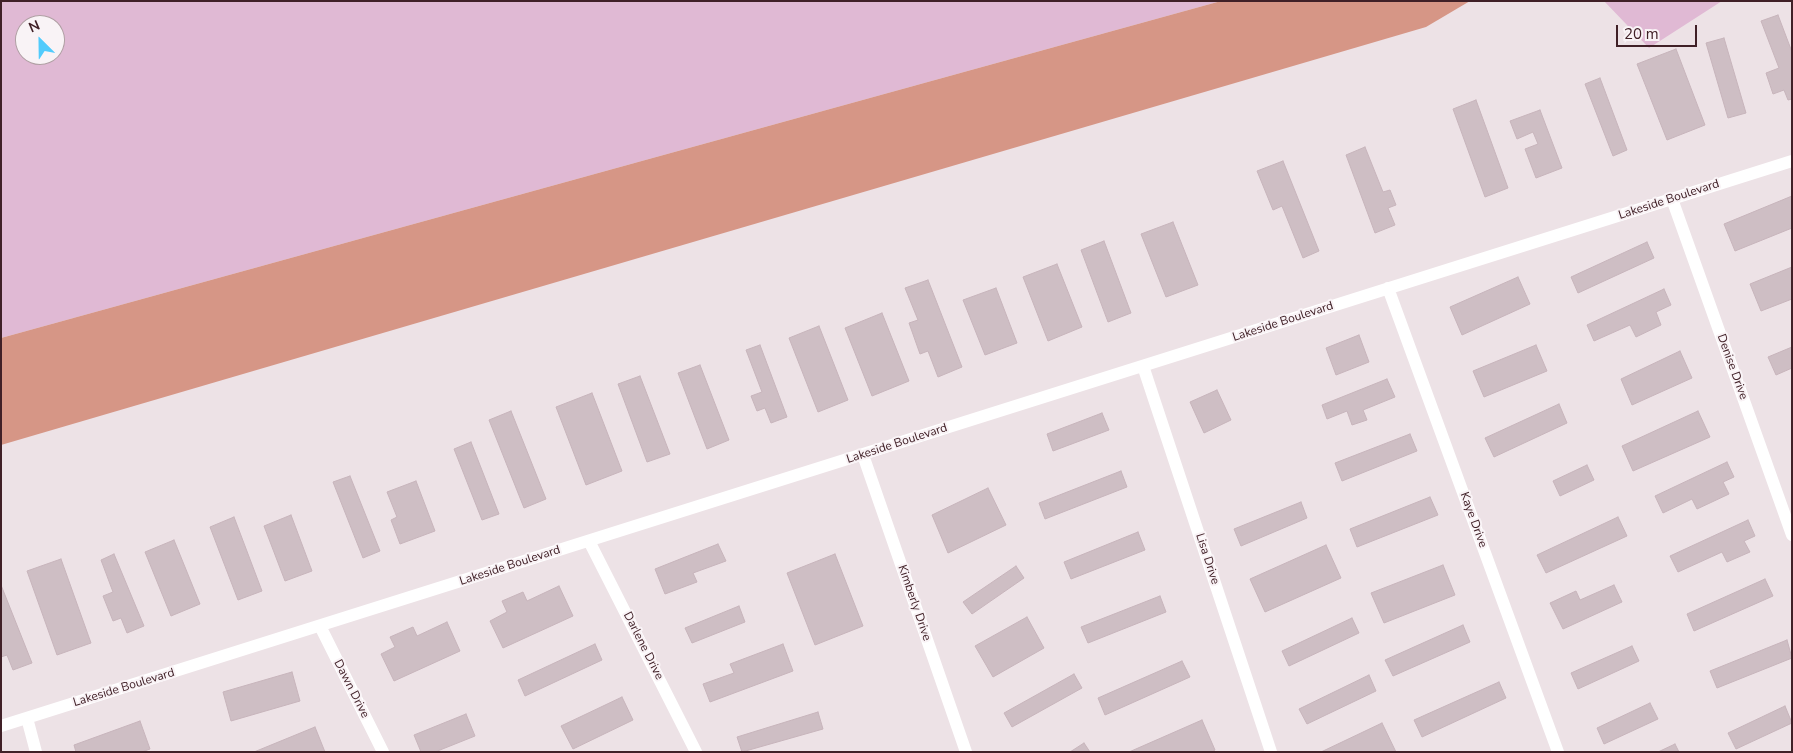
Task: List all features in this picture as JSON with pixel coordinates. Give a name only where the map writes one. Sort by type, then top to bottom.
[{"type":"lane","name":"Lakeside Boulevard","points":[[1,726],[1792,161]]},
{"type":"lane","name":"Denise Drive","points":[[1672,199],[1792,535]]},
{"type":"lane","name":"Kaye Drive","points":[[1388,288],[1558,752]]},
{"type":"lane","name":"Lisa Drive","points":[[1143,366],[1271,752]]},
{"type":"lane","name":"Kimberly Drive","points":[[863,455],[966,752]]},
{"type":"lane","name":"Darlene Drive","points":[[589,541],[696,752]]},
{"type":"lane","name":"Dawn Drive","points":[[320,626],[383,752]]},
{"type":"lane","points":[[27,718],[36,752]]},
{"type":"shaded area","points":[[1,1],[1221,1],[1,338]]},
{"type":"shaded area","points":[[1221,1],[1470,1],[1426,27],[1,445],[1,338]]},
{"type":"shaded area","points":[[1604,1],[1722,1],[1649,48]]},
{"type":"building","points":[[1778,15],[1792,52],[1792,99],[1788,100],[1784,90],[1773,94],[1766,73],[1779,68],[1761,21]]},
{"type":"building","points":[[1724,38],[1746,113],[1728,118],[1706,43]]},
{"type":"building","points":[[1676,49],[1705,125],[1667,140],[1637,64]]},
{"type":"building","points":[[1600,78],[1627,150],[1613,156],[1585,84]]},
{"type":"building","points":[[1476,100],[1508,188],[1485,197],[1453,109]]},
{"type":"building","points":[[1540,110],[1562,168],[1536,178],[1525,149],[1538,144],[1533,132],[1517,139],[1510,121]]},
{"type":"building","points":[[1365,147],[1383,192],[1390,190],[1396,205],[1388,208],[1395,225],[1375,233],[1346,155]]},
{"type":"building","points":[[1283,161],[1319,251],[1303,258],[1282,206],[1273,210],[1257,171]]},
{"type":"building","points":[[1792,196],[1792,228],[1735,251],[1724,224]]},
{"type":"building","points":[[1173,222],[1198,285],[1166,297],[1141,234]]},
{"type":"building","points":[[1104,241],[1131,313],[1108,322],[1081,250]]},
{"type":"building","points":[[1647,242],[1654,258],[1578,293],[1571,277]]},
{"type":"building","points":[[1057,264],[1082,327],[1048,341],[1023,277]]},
{"type":"building","points":[[1792,267],[1792,299],[1761,311],[1750,284]]},
{"type":"building","points":[[1518,277],[1530,304],[1462,335],[1450,307]]},
{"type":"building","points":[[928,280],[962,367],[938,377],[928,351],[920,354],[909,323],[918,320],[905,288]]},
{"type":"building","points":[[996,288],[1017,343],[985,355],[963,300]]},
{"type":"building","points":[[1664,289],[1671,305],[1656,312],[1661,325],[1636,337],[1630,325],[1594,341],[1587,325]]},
{"type":"building","points":[[882,313],[909,381],[872,396],[845,328]]},
{"type":"building","points":[[819,326],[848,400],[818,412],[789,338]]},
{"type":"building","points":[[1359,335],[1369,362],[1336,375],[1326,348]]},
{"type":"building","points":[[760,345],[787,417],[771,423],[765,408],[757,411],[751,396],[762,392],[746,350]]},
{"type":"building","points":[[1536,345],[1547,371],[1484,397],[1473,371]]},
{"type":"building","points":[[1792,347],[1792,368],[1776,375],[1768,357]]},
{"type":"building","points":[[1680,351],[1692,378],[1632,405],[1621,379]]},
{"type":"building","points":[[700,365],[729,440],[707,449],[678,373]]},
{"type":"building","points":[[640,376],[670,454],[647,462],[618,384]]},
{"type":"building","points":[[1387,379],[1395,397],[1363,410],[1367,420],[1352,425],[1347,411],[1327,419],[1322,405]]},
{"type":"building","points":[[1217,390],[1231,420],[1204,433],[1190,402]]},
{"type":"building","points":[[592,393],[622,471],[586,485],[556,407]]},
{"type":"building","points":[[1559,404],[1567,423],[1494,457],[1485,438]]},
{"type":"building","points":[[511,411],[546,499],[524,508],[489,420]]},
{"type":"building","points":[[1698,411],[1710,437],[1633,471],[1622,446]]},
{"type":"building","points":[[1102,413],[1109,430],[1053,451],[1047,434]]},
{"type":"building","points":[[1410,434],[1417,451],[1342,481],[1335,463]]},
{"type":"building","points":[[471,442],[499,514],[482,520],[454,449]]},
{"type":"building","points":[[1727,462],[1734,477],[1723,482],[1729,494],[1697,509],[1692,499],[1663,513],[1655,496]]},
{"type":"building","points":[[1587,465],[1594,480],[1560,496],[1553,481]]},
{"type":"building","points":[[1121,471],[1127,487],[1045,519],[1039,503]]},
{"type":"building","points":[[350,476],[380,551],[363,558],[333,482]]},
{"type":"building","points":[[416,481],[435,531],[400,544],[391,520],[397,517],[387,492]]},
{"type":"building","points":[[988,488],[1006,525],[948,553],[932,515]]},
{"type":"building","points":[[1430,497],[1438,515],[1357,547],[1350,529]]},
{"type":"building","points":[[1301,502],[1307,518],[1241,546],[1234,529]]},
{"type":"building","points":[[291,515],[312,571],[285,581],[264,526]]},
{"type":"building","points":[[234,517],[262,591],[238,600],[210,527]]},
{"type":"building","points":[[1618,517],[1627,536],[1546,573],[1537,555]]},
{"type":"building","points":[[1748,520],[1755,536],[1744,541],[1750,552],[1727,562],[1722,552],[1678,572],[1670,556]]},
{"type":"building","points":[[1138,532],[1145,550],[1071,579],[1064,562]]},
{"type":"building","points":[[174,540],[200,604],[171,616],[145,552]]},
{"type":"building","points":[[718,544],[726,561],[693,573],[697,582],[665,594],[655,569]]},
{"type":"building","points":[[1326,545],[1341,578],[1265,612],[1250,579]]},
{"type":"building","points":[[114,554],[144,626],[127,633],[121,618],[113,621],[103,596],[113,592],[101,560]]},
{"type":"building","points":[[835,554],[863,626],[815,645],[787,573]]},
{"type":"building","points":[[61,559],[91,643],[57,655],[27,571]]},
{"type":"building","points":[[1443,565],[1455,595],[1384,623],[1371,593]]},
{"type":"building","points":[[1016,566],[1024,578],[972,614],[963,602]]},
{"type":"building","points":[[1765,579],[1773,596],[1694,631],[1687,614]]},
{"type":"building","points":[[1,585],[32,663],[13,670],[7,655],[1,657]]},
{"type":"building","points":[[1614,585],[1622,602],[1563,629],[1550,603],[1576,591],[1580,600]]},
{"type":"building","points":[[559,586],[573,616],[503,648],[490,621],[507,612],[502,601],[523,592],[527,601]]},
{"type":"building","points":[[1160,596],[1166,612],[1088,643],[1081,627]]},
{"type":"building","points":[[739,606],[745,622],[692,643],[685,628]]},
{"type":"building","points":[[1027,617],[1044,648],[993,677],[975,646]]},
{"type":"building","points":[[1352,618],[1359,633],[1289,666],[1282,651]]},
{"type":"building","points":[[447,622],[460,651],[394,681],[381,654],[395,647],[390,637],[413,627],[417,636]]},
{"type":"building","points":[[1463,625],[1470,642],[1393,676],[1385,660]]},
{"type":"building","points":[[1787,640],[1792,658],[1717,688],[1710,671]]},
{"type":"building","points":[[595,644],[602,660],[525,696],[518,680]]},
{"type":"building","points":[[783,644],[793,671],[710,702],[703,684],[734,673],[730,664]]},
{"type":"building","points":[[1632,646],[1639,661],[1578,689],[1571,673]]},
{"type":"building","points":[[1182,661],[1190,677],[1105,715],[1098,698]]},
{"type":"building","points":[[292,672],[300,701],[231,721],[223,692]]},
{"type":"building","points":[[1074,674],[1082,688],[1012,727],[1004,713]]},
{"type":"building","points":[[1369,675],[1376,691],[1307,724],[1299,709]]},
{"type":"building","points":[[1499,682],[1506,698],[1422,737],[1414,720]]},
{"type":"building","points":[[622,697],[633,720],[573,749],[561,726]]},
{"type":"building","points":[[1650,703],[1658,719],[1604,744],[1597,728]]},
{"type":"building","points":[[1785,706],[1792,723],[1736,749],[1728,733]]},
{"type":"building","points":[[818,712],[823,729],[742,752],[737,737]]},
{"type":"building","points":[[466,714],[475,736],[435,752],[421,752],[414,735]]},
{"type":"building","points":[[1202,720],[1215,750],[1212,752],[1129,752]]},
{"type":"building","points":[[140,721],[150,749],[142,752],[76,752],[74,745]]},
{"type":"building","points":[[1382,723],[1396,752],[1321,752]]},
{"type":"building","points":[[315,727],[325,752],[254,752]]},
{"type":"building","points":[[1084,743],[1090,752],[1070,752]]},
{"type":"building","points":[[1675,744],[1679,752],[1658,752]]}]
